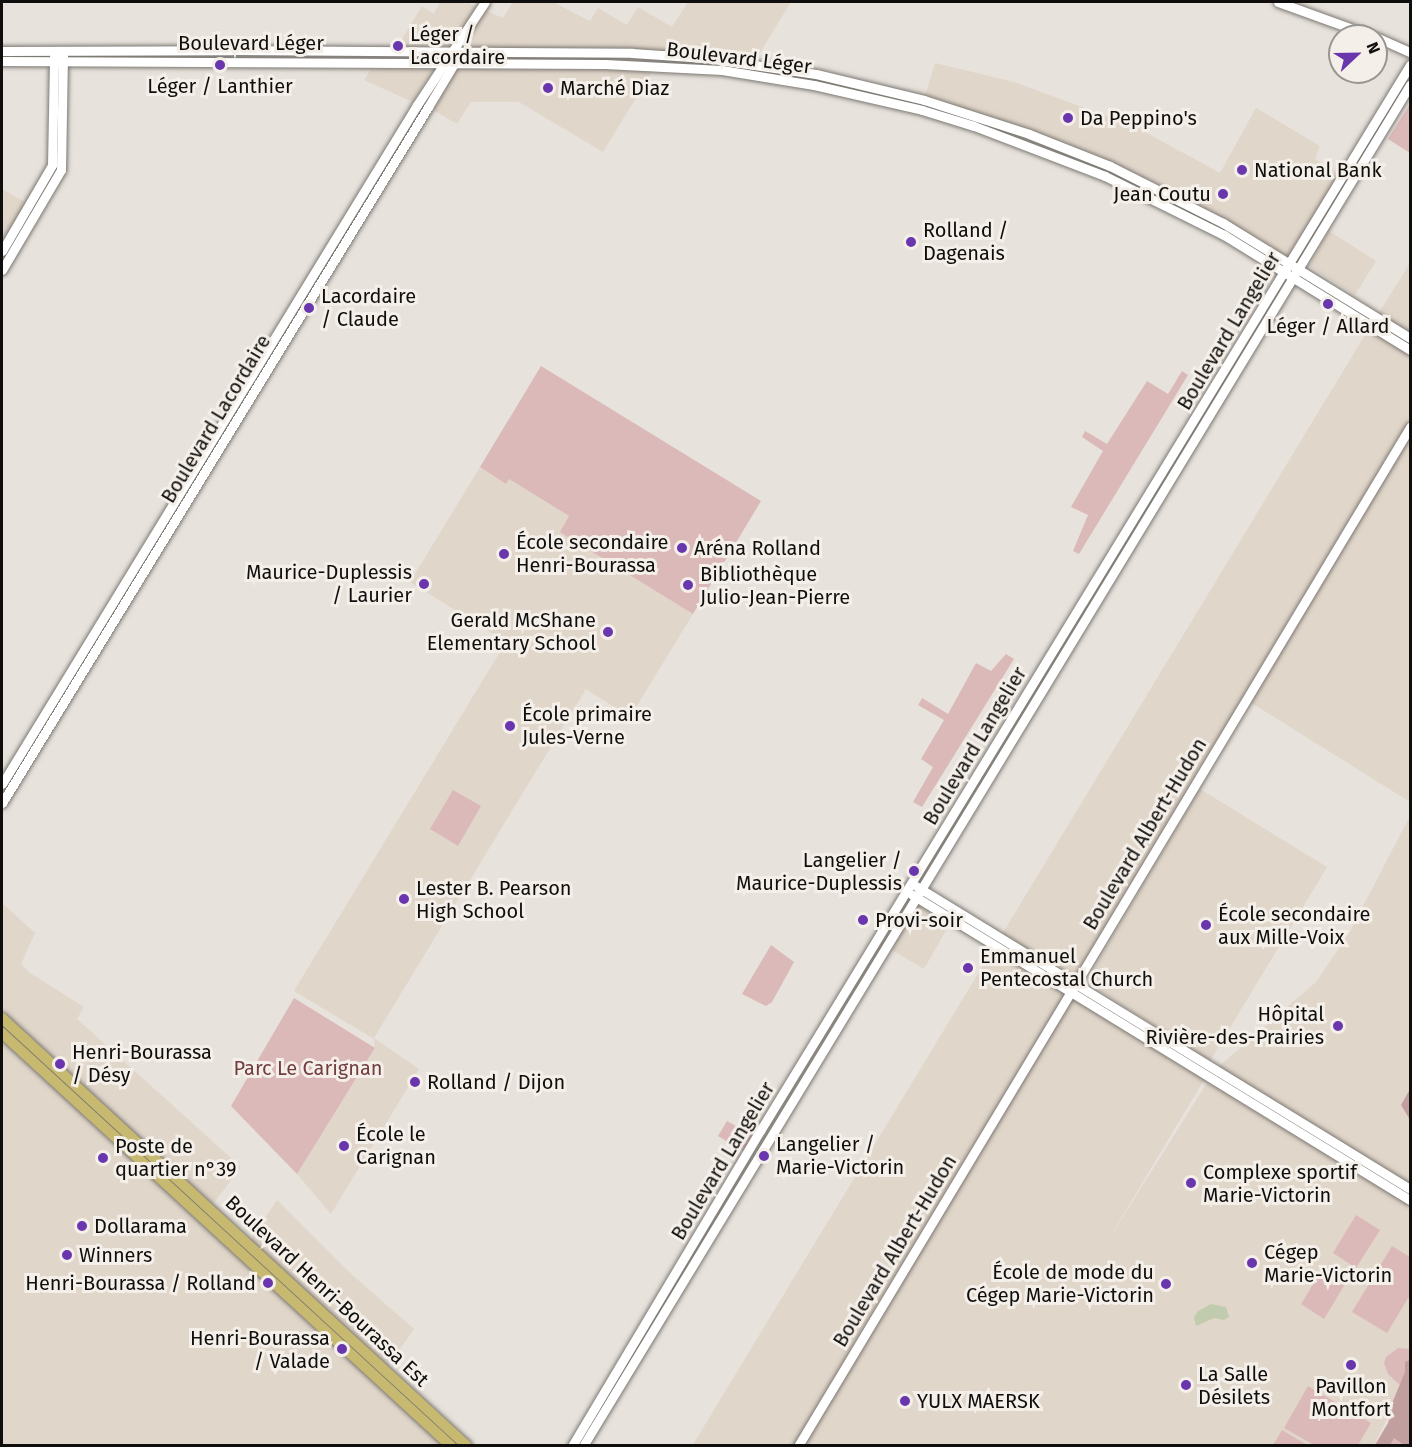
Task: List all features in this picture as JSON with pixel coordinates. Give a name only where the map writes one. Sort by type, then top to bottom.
[{"type":"main road","name":"Boulevard Lacordaire","points":[[2,784],[444,62],[455,51],[485,2]]},
{"type":"main road","points":[[1278,2],[1338,24]]},
{"type":"main road","points":[[1388,43],[1410,52]]},
{"type":"main road","name":"Boulevard Léger","points":[[2,51],[632,53],[706,58],[768,66],[871,86],[1000,124],[1083,155],[1183,201],[1285,273],[1410,350]]},
{"type":"main road","points":[[2,270],[61,170],[59,51]]},
{"type":"main road","points":[[455,51],[455,62]]},
{"type":"main road","name":"Boulevard Léger","points":[[2,61],[455,62],[704,69],[814,85],[869,96],[985,130],[1079,164],[1226,231],[1300,269],[1410,338]]},
{"type":"main road","points":[[2,251],[52,165],[59,62]]},
{"type":"main road","name":"Boulevard Lacordaire","points":[[2,803],[455,62]]},
{"type":"main road","name":"Boulevard Langelier","points":[[572,1446],[1410,65]]},
{"type":"main road","name":"Boulevard Langelier","points":[[583,1446],[1410,86]]},
{"type":"main road","name":"Boulevard Albert-Hudon","points":[[798,1446],[1410,427]]},
{"type":"main road","points":[[909,888],[1073,988],[1410,1200]]},
{"type":"main road","points":[[1073,988],[1410,1189]]},
{"type":"main road","name":"Boulevard Henri-Bourassa Est","points":[[2,1018],[326,1313],[467,1446]]},
{"type":"main road","name":"Boulevard Henri-Bourassa Est","points":[[2,1033],[451,1446]]},
{"type":"shaded area","points":[[440,2],[466,2],[503,18],[513,2],[553,2],[590,21],[598,8],[627,25],[638,7],[672,27],[688,2],[791,2],[753,64],[654,54],[395,51],[422,6],[434,14]]},
{"type":"shaded area","points":[[935,63],[1014,82],[1134,126],[1220,173],[1256,108],[1320,146],[1315,159],[1344,176],[1290,264],[1110,166],[924,100]]},
{"type":"shaded area","points":[[656,65],[603,152],[519,102],[471,102],[457,124],[428,107],[457,69]]},
{"type":"shaded area","points":[[429,68],[432,71],[413,102],[364,80],[371,69]]},
{"type":"shaded area","points":[[2,189],[30,205],[2,251]]},
{"type":"shaded area","points":[[1329,231],[1376,261],[1355,295],[1309,266]]},
{"type":"shaded area","points":[[1410,263],[1410,802],[1250,702],[1071,991],[1410,1201],[1410,1372],[1374,1445],[692,1446],[1368,330],[1367,323],[1372,314],[1380,311]],"holes":[[[1210,1078],[1104,1247],[1202,1083]]]},
{"type":"shaded area","points":[[480,467],[506,484],[509,479],[570,517],[561,532],[693,614],[630,717],[586,689],[374,1038],[419,1069],[331,1214],[297,1174],[375,1049],[374,1039],[294,991],[506,642],[410,582]]},
{"type":"shaded area","name":"École secondaire aux Mille-Voix","points":[[1200,789],[1327,867],[1210,1061],[1086,982]]},
{"type":"shaded area","name":"Hôpital Rivière-des-Prairies","points":[[1410,816],[1410,1089],[1401,1105],[1410,1120],[1410,1189],[1216,1069],[1316,982],[1348,935]]},
{"type":"shaded area","points":[[916,897],[953,918],[924,969],[885,946]]},
{"type":"shaded area","points":[[2,903],[35,933],[21,964],[30,973],[84,1007],[77,1019],[241,1167],[210,1208],[2,1018]]},
{"type":"shaded area","points":[[2,1033],[449,1445],[2,1445]]},
{"type":"shaded area","points":[[1410,1089],[1410,1120],[1401,1105]]},
{"type":"shaded area","points":[[277,1200],[349,1272],[414,1329],[386,1369],[249,1242]]},
{"type":"shaded area","points":[[1211,1304],[1226,1307],[1229,1317],[1224,1320],[1214,1318],[1196,1326],[1194,1317],[1198,1311]]},
{"type":"shaded area","points":[[1410,1360],[1410,1445],[1404,1445],[1394,1438],[1390,1445],[1375,1445],[1391,1418],[1388,1413],[1405,1372],[1405,1362]]},
{"type":"green space","points":[[1410,104],[1410,153],[1388,139]]},
{"type":"green space","points":[[541,366],[761,501],[693,614],[560,532],[569,516],[509,479],[506,484],[480,467]]},
{"type":"green space","points":[[1182,371],[1188,375],[1079,554],[1073,551],[1088,515],[1071,507],[1103,451],[1082,437],[1085,431],[1107,444],[1147,381],[1168,394]]},
{"type":"green space","points":[[1006,654],[1014,659],[922,807],[913,802],[933,767],[921,759],[944,720],[918,705],[922,698],[948,714],[976,663],[991,671]]},
{"type":"green space","points":[[453,790],[481,806],[458,846],[430,829]]},
{"type":"green space","points":[[771,945],[794,962],[772,1002],[766,1006],[742,994]]},
{"type":"green space","name":"Parc Le Carignan","points":[[294,998],[375,1048],[297,1174],[231,1106]]},
{"type":"green space","points":[[727,1121],[757,1138],[748,1154],[718,1136]]},
{"type":"green space","points":[[1356,1215],[1380,1230],[1356,1268],[1333,1253]]},
{"type":"green space","points":[[1392,1246],[1410,1257],[1410,1295],[1387,1333],[1352,1312]]},
{"type":"green space","points":[[1325,1265],[1348,1279],[1324,1319],[1301,1304]]},
{"type":"green space","points":[[1398,1348],[1410,1349],[1410,1445],[1386,1445],[1389,1414],[1403,1388],[1388,1374],[1384,1363],[1386,1357]]},
{"type":"green space","points":[[1308,1386],[1371,1423],[1358,1445],[1314,1445],[1284,1428]]},
{"type":"green space","points":[[1282,1430],[1307,1445],[1273,1445]]},
{"type":"place","name":"Léger / Lacordaire","points":[[398,46]]},
{"type":"place","name":"Léger / Lanthier","points":[[220,65]]},
{"type":"place","name":"Marché Diaz","points":[[548,88]]},
{"type":"place","name":"Da Peppino's","points":[[1068,118]]},
{"type":"place","name":"National Bank","points":[[1242,170]]},
{"type":"place","name":"Jean Coutu","points":[[1223,194]]},
{"type":"place","name":"Rolland / Dagenais","points":[[911,242]]},
{"type":"place","name":"Léger / Allard","points":[[1328,304]]},
{"type":"place","name":"Lacordaire / Claude","points":[[309,308]]},
{"type":"place","name":"Aréna Rolland","points":[[682,548]]},
{"type":"place","name":"École secondaire Henri-Bourassa","points":[[504,554]]},
{"type":"place","name":"Maurice-Duplessis / Laurier","points":[[424,584]]},
{"type":"place","name":"Bibliothèque Julio-Jean-Pierre","points":[[688,585]]},
{"type":"place","name":"Gerald McShane Elementary School","points":[[608,632]]},
{"type":"place","name":"École primaire Jules-Verne","points":[[510,726]]},
{"type":"place","name":"Langelier / Maurice-Duplessis","points":[[914,871]]},
{"type":"place","name":"Lester B. Pearson High School","points":[[404,899]]},
{"type":"place","name":"Provi-soir","points":[[863,920]]},
{"type":"place","name":"École secondaire aux Mille-Voix","points":[[1206,925]]},
{"type":"place","name":"Emmanuel Pentecostal Church","points":[[968,968]]},
{"type":"place","name":"Hôpital Rivière-des-Prairies","points":[[1338,1026]]},
{"type":"place","name":"Henri-Bourassa / Désy","points":[[60,1064]]},
{"type":"place","name":"Rolland / Dijon","points":[[415,1082]]},
{"type":"place","name":"École le Carignan","points":[[344,1146]]},
{"type":"place","name":"Langelier / Marie-Victorin","points":[[764,1156]]},
{"type":"place","name":"Poste de quartier n°39","points":[[103,1158]]},
{"type":"place","name":"Complexe sportif Marie-Victorin","points":[[1191,1183]]},
{"type":"place","name":"Dollarama","points":[[82,1226]]},
{"type":"place","name":"Winners","points":[[67,1255]]},
{"type":"place","name":"Cégep Marie-Victorin","points":[[1252,1263]]},
{"type":"place","name":"Henri-Bourassa / Rolland","points":[[268,1283]]},
{"type":"place","name":"École de mode du Cégep Marie-Victorin","points":[[1166,1284]]},
{"type":"place","name":"Henri-Bourassa / Valade","points":[[342,1349]]},
{"type":"place","name":"Pavillon Montfort","points":[[1351,1365]]},
{"type":"place","name":"La Salle Désilets","points":[[1186,1385]]},
{"type":"place","name":"YULX MAERSK","points":[[905,1401]]}]
